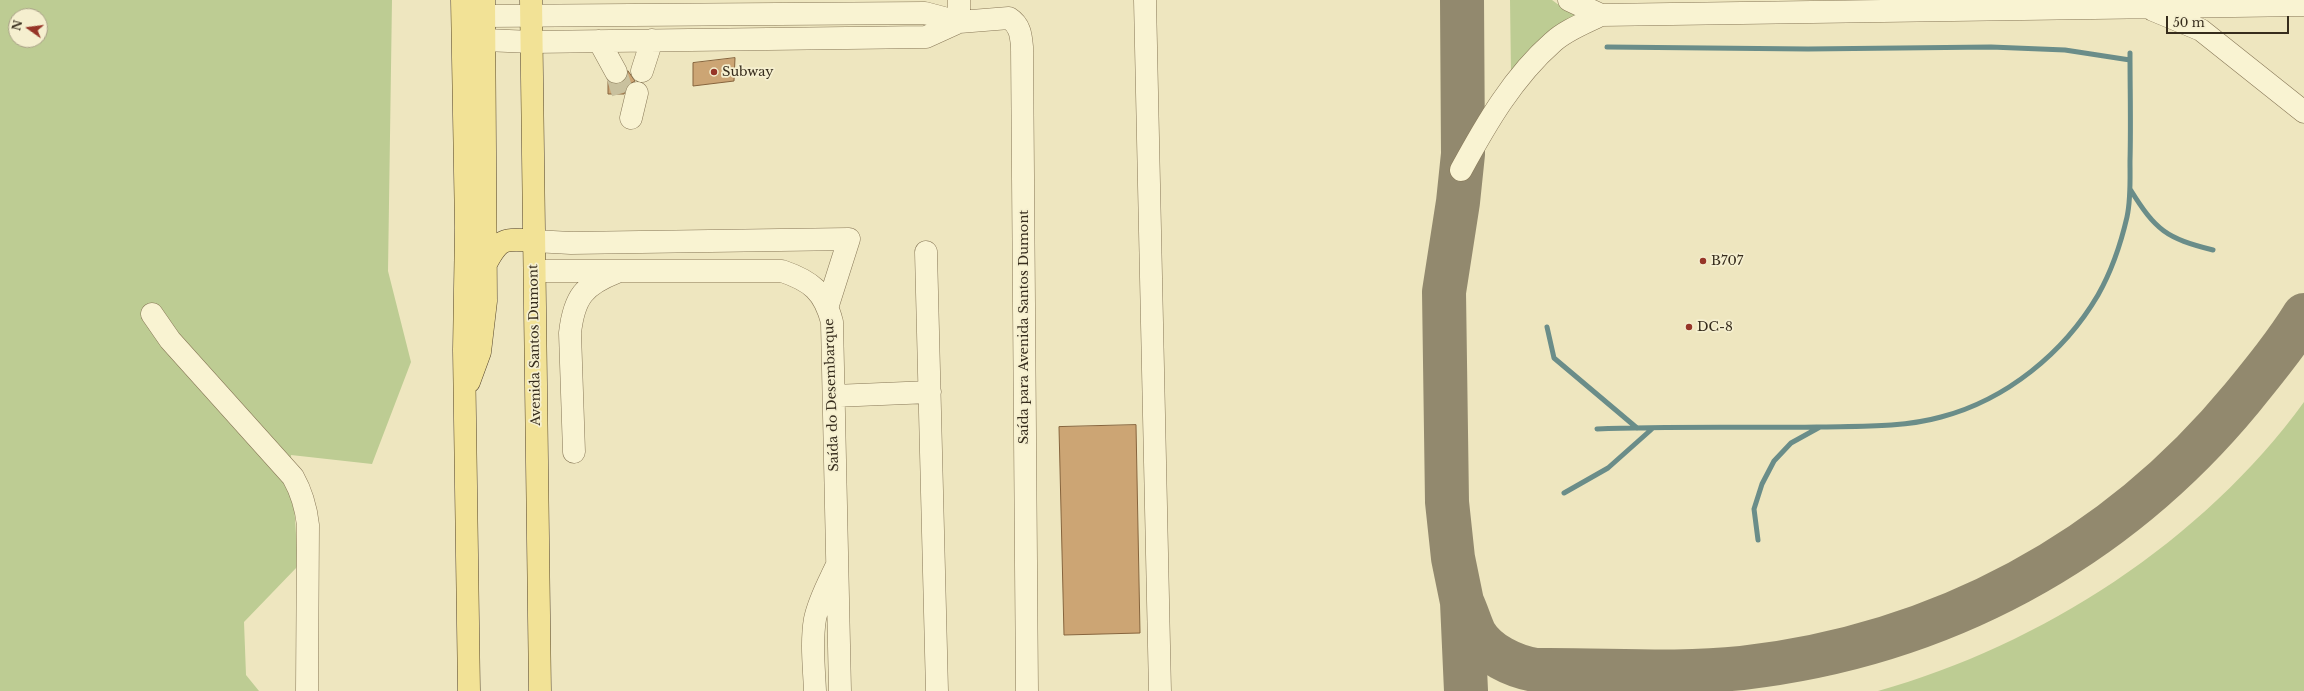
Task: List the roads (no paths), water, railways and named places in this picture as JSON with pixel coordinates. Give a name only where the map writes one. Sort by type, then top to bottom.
[{"type":"main road","points":[[462,0],[469,691]]},
{"type":"main road","points":[[465,392],[480,352],[486,301],[485,8]]},
{"type":"main road","name":"Avenida Santos Dumont","points":[[531,8],[540,691]]},
{"type":"main road","points":[[463,68],[485,68]]},
{"type":"main road","points":[[485,266],[494,248],[501,242],[512,240],[534,241]]},
{"type":"street","points":[[959,0],[959,22]]},
{"type":"street","points":[[1145,0],[1160,691]]},
{"type":"street","points":[[1569,0],[1601,15]]},
{"type":"street","points":[[1461,170],[1483,129],[1505,96],[1539,56],[1554,40],[1601,15],[1942,5],[2304,5]]},
{"type":"street","points":[[485,8],[871,6],[925,13],[959,22]]},
{"type":"street","points":[[865,38],[871,6]]},
{"type":"street","points":[[2142,6],[2201,30],[2304,112]]},
{"type":"street","points":[[837,7],[838,38]]},
{"type":"street","name":"Saída para Avenida Santos Dumont","points":[[959,22],[1009,18],[1015,22],[1021,35],[1027,691]]},
{"type":"street","points":[[485,40],[532,42],[926,37],[959,22]]},
{"type":"street","points":[[642,71],[652,40]]},
{"type":"street","points":[[599,41],[616,72]]},
{"type":"street","points":[[534,241],[570,243],[849,239],[828,305]]},
{"type":"street","points":[[926,252],[937,691]]},
{"type":"street","name":"Saída do Desembarque","points":[[535,271],[782,271],[804,279],[816,289],[828,305],[832,322],[837,564],[821,598],[815,619],[813,640],[814,691]]},
{"type":"street","points":[[574,452],[570,333],[572,316],[582,294],[596,280],[617,272]]},
{"type":"street","points":[[152,314],[170,340],[293,478],[302,492],[306,507],[308,525],[307,691]]},
{"type":"street","points":[[834,396],[930,392]]},
{"type":"street","points":[[837,564],[840,691]]},
{"type":"waterway","points":[[1607,47],[1808,49],[1991,47],[2065,50],[2130,60]]},
{"type":"waterway","points":[[1597,429],[1848,427],[1895,425],[1926,421],[1965,409],[1988,399],[2010,386],[2051,355],[2068,336],[2098,295],[2115,257],[2127,217],[2130,196],[2130,53]]},
{"type":"waterway","points":[[2130,189],[2147,215],[2164,231],[2184,241],[2213,250]]},
{"type":"waterway","points":[[1547,327],[1554,358],[1637,428]]},
{"type":"waterway","points":[[1758,540],[1754,509],[1762,484],[1774,461],[1791,443],[1820,427]]},
{"type":"waterway","points":[[1564,493],[1608,468],[1653,428]]},
{"type":"tunnel","points":[[616,72],[623,94]]},
{"type":"place","name":"Subway","points":[[714,72]]},
{"type":"place","name":"B707","points":[[1703,261]]},
{"type":"place","name":"DC-8","points":[[1689,327]]}]
